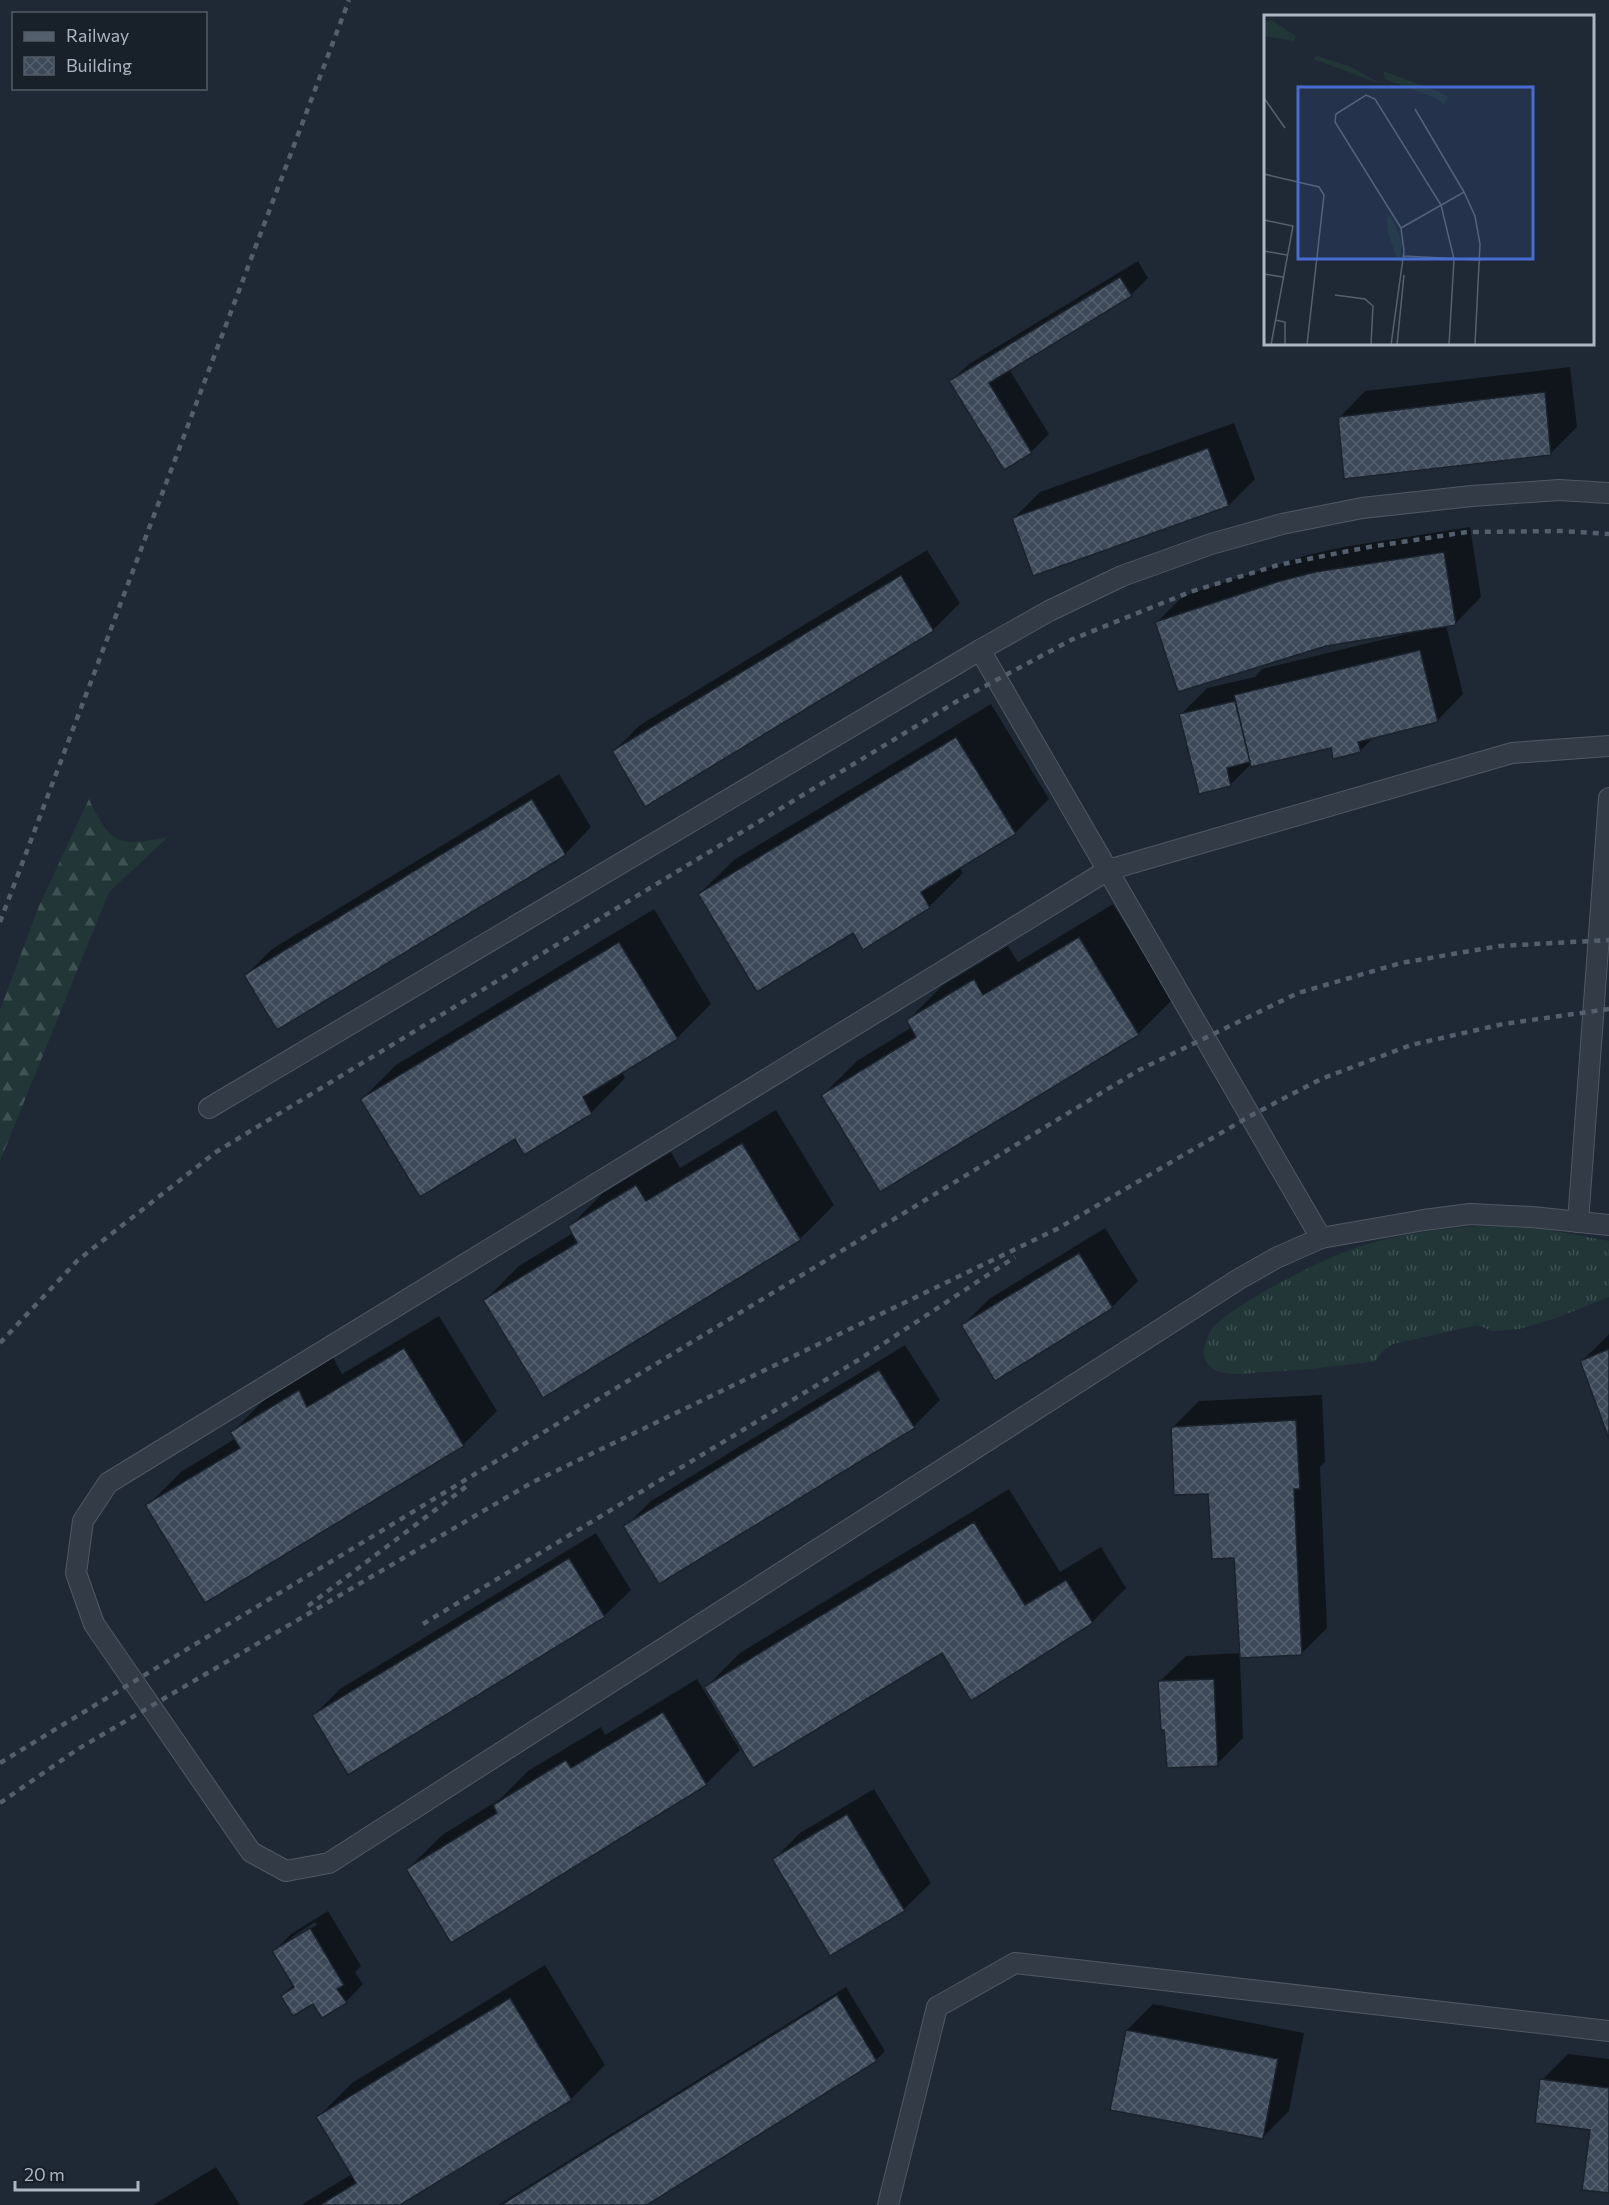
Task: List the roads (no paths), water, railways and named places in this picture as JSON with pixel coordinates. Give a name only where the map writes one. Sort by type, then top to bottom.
[{"type":"lane","points":[[209,1108],[980,650],[1048,611],[1122,576],[1211,544],[1282,524],[1362,508],[1472,496],[1559,490],[1609,493]]},
{"type":"lane","points":[[980,650],[1321,1238]]},
{"type":"lane","points":[[1609,746],[1512,753],[1108,870],[108,1483],[83,1521],[76,1572],[94,1624],[251,1852],[286,1871],[330,1863],[1239,1279],[1276,1258],[1321,1238],[1470,1214],[1609,1224]]},
{"type":"lane","points":[[1578,1222],[1609,798]]},
{"type":"lane","points":[[888,2205],[937,2007],[1015,1963],[1609,2031]]},
{"type":"railway","points":[[0,922],[349,0]]},
{"type":"railway","points":[[0,1343],[78,1260],[216,1152],[959,700],[1073,639],[1190,592],[1278,565],[1369,547],[1467,532],[1563,531],[1609,534]]},
{"type":"railway","points":[[0,1763],[1139,1070],[1298,993],[1401,963],[1499,946],[1609,940]]},
{"type":"railway","points":[[0,1803],[78,1749],[531,1483],[1057,1229],[1250,1116],[1321,1079],[1411,1045],[1503,1024],[1609,1009]]},
{"type":"railway","points":[[423,1624],[860,1359],[1015,1257]]},
{"type":"railway","points":[[308,1606],[471,1483]]}]
